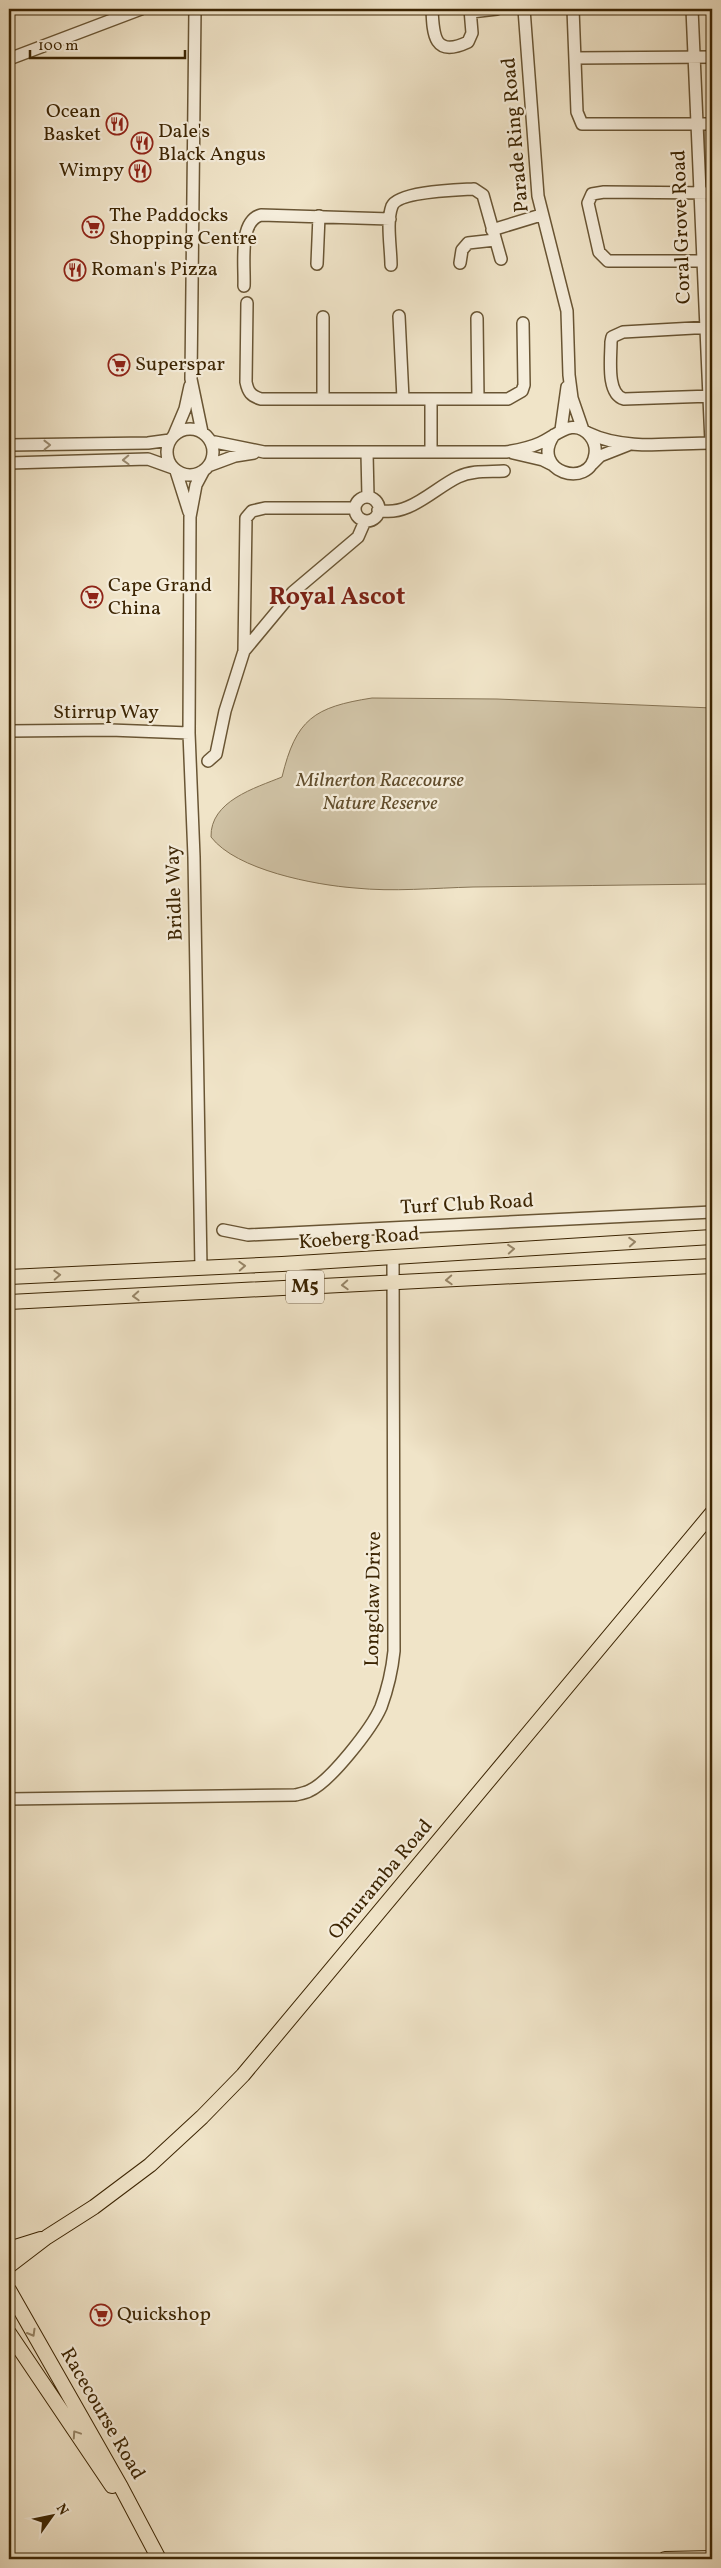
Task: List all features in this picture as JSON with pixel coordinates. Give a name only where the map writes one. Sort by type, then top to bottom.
[{"type":"main road","name":"Koeberg Road","points":[[9,1277],[201,1268],[712,1237]]},
{"type":"main road","name":"M5","points":[[9,1302],[712,1266]]},
{"type":"main road","name":"Omuramba Road","points":[[9,2266],[47,2237],[94,2207],[150,2165],[202,2117],[243,2075],[712,1514]]},
{"type":"main road","name":"Omuramba Road","points":[[9,2249],[47,2237]]},
{"type":"main road","name":"Racecourse Road","points":[[9,2290],[121,2487],[159,2559]]},
{"type":"main road","name":"Racecourse Road","points":[[9,2333],[159,2559]]},
{"type":"main road","points":[[665,2559],[712,2558]]},
{"type":"street","points":[[12,56],[141,9]]},
{"type":"street","points":[[174,469],[167,455],[172,438],[185,409],[191,379],[195,9]]},
{"type":"street","points":[[432,9],[434,37],[437,43],[445,47],[458,46],[468,42],[472,33],[470,11],[497,9]]},
{"type":"street","name":"Parade Ring Road","points":[[524,9],[535,174],[541,216],[567,311],[569,375],[572,398],[585,431]]},
{"type":"street","points":[[573,9],[577,112],[582,124],[712,124]]},
{"type":"street","name":"Coral Grove Road","points":[[692,9],[700,193],[707,261],[712,443]]},
{"type":"street","points":[[575,58],[712,57]]},
{"type":"street","points":[[391,265],[390,219],[392,207],[401,197],[474,189],[483,195],[501,259]]},
{"type":"street","points":[[707,261],[608,261],[599,252],[588,203],[592,194],[604,192],[712,193]]},
{"type":"street","points":[[244,286],[246,228],[249,221],[261,216],[390,219]]},
{"type":"street","points":[[317,264],[319,216]]},
{"type":"street","points":[[460,263],[462,250],[468,243],[494,235],[541,216]]},
{"type":"street","points":[[247,303],[246,382],[248,391],[253,397],[261,399],[508,399],[522,391],[524,385],[523,323]]},
{"type":"street","points":[[399,316],[402,399]]},
{"type":"street","points":[[322,317],[323,399]]},
{"type":"street","points":[[477,318],[478,399]]},
{"type":"street","points":[[709,327],[623,332],[612,337],[611,342],[614,394],[618,397],[624,399],[710,396]]},
{"type":"street","name":"Parade Ring Road","points":[[558,432],[569,375]]},
{"type":"street","points":[[191,379],[202,432],[210,441],[213,454],[206,468]]},
{"type":"street","points":[[431,399],[431,452]]},
{"type":"street","points":[[506,452],[532,446],[572,427],[606,440],[632,444],[712,443]]},
{"type":"street","points":[[9,446],[148,443],[172,438],[187,429],[202,432]]},
{"type":"street","points":[[585,431],[595,444],[596,451],[592,464]]},
{"type":"street","points":[[553,465],[549,446],[558,432]]},
{"type":"street","points":[[210,441],[264,452]]},
{"type":"street","points":[[9,463],[148,459],[190,475],[235,456],[264,452],[506,452],[529,456],[553,465],[563,473],[576,474],[592,464],[600,456],[632,444]]},
{"type":"street","points":[[367,453],[368,498]]},
{"type":"street","name":"Bridle Way","points":[[201,1268],[194,857],[189,734],[190,516],[196,485],[206,468]]},
{"type":"street","name":"Bridle Way","points":[[174,469],[190,516]]},
{"type":"street","points":[[378,510],[389,513],[400,512],[459,477],[471,472],[504,471]]},
{"type":"street","points":[[368,498],[375,501],[378,510],[372,520],[365,521],[358,517],[355,508],[359,500],[368,498]]},
{"type":"street","points":[[208,761],[216,754],[225,711],[244,651],[244,526],[246,518],[252,511],[265,508],[355,508]]},
{"type":"street","points":[[244,651],[268,620],[294,592],[353,542],[362,531],[365,521]]},
{"type":"street","points":[[244,620],[268,620]]},
{"type":"street","name":"Stirrup Way","points":[[9,731],[110,730],[189,734]]},
{"type":"street","name":"Stirrup Way","points":[[9,737],[22,732]]},
{"type":"street","name":"Turf Club Road","points":[[223,1230],[248,1235],[712,1212]]},
{"type":"street","name":"Longclaw Drive","points":[[9,1799],[294,1795],[309,1792],[321,1784],[370,1728],[380,1709],[388,1686],[394,1651],[393,1257]]},
{"type":"green space","points":[[704,129],[712,129],[712,180],[706,180]]},
{"type":"green space","name":"Milnerton Racecourse Nature Reserve","points":[[372,698],[497,699],[712,708],[712,884],[473,887],[399,890],[355,888],[298,879],[257,867],[223,849],[211,837],[213,825],[218,814],[226,805],[247,791],[282,777],[294,741],[310,719],[335,706]]},
{"type":"place","name":"Ocean Basket","points":[[117,124]]},
{"type":"place","name":"Dale's Black Angus","points":[[142,143]]},
{"type":"place","name":"Wimpy","points":[[140,171]]},
{"type":"place","name":"The Paddocks Shopping Centre","points":[[93,227]]},
{"type":"place","name":"Roman's Pizza","points":[[75,270]]},
{"type":"place","name":"Superspar","points":[[119,365]]},
{"type":"place","name":"Cape Grand China","points":[[92,597]]},
{"type":"place","name":"Quickshop","points":[[101,2315]]},
{"type":"district","name":"Royal Ascot","points":[[337,597]]}]
